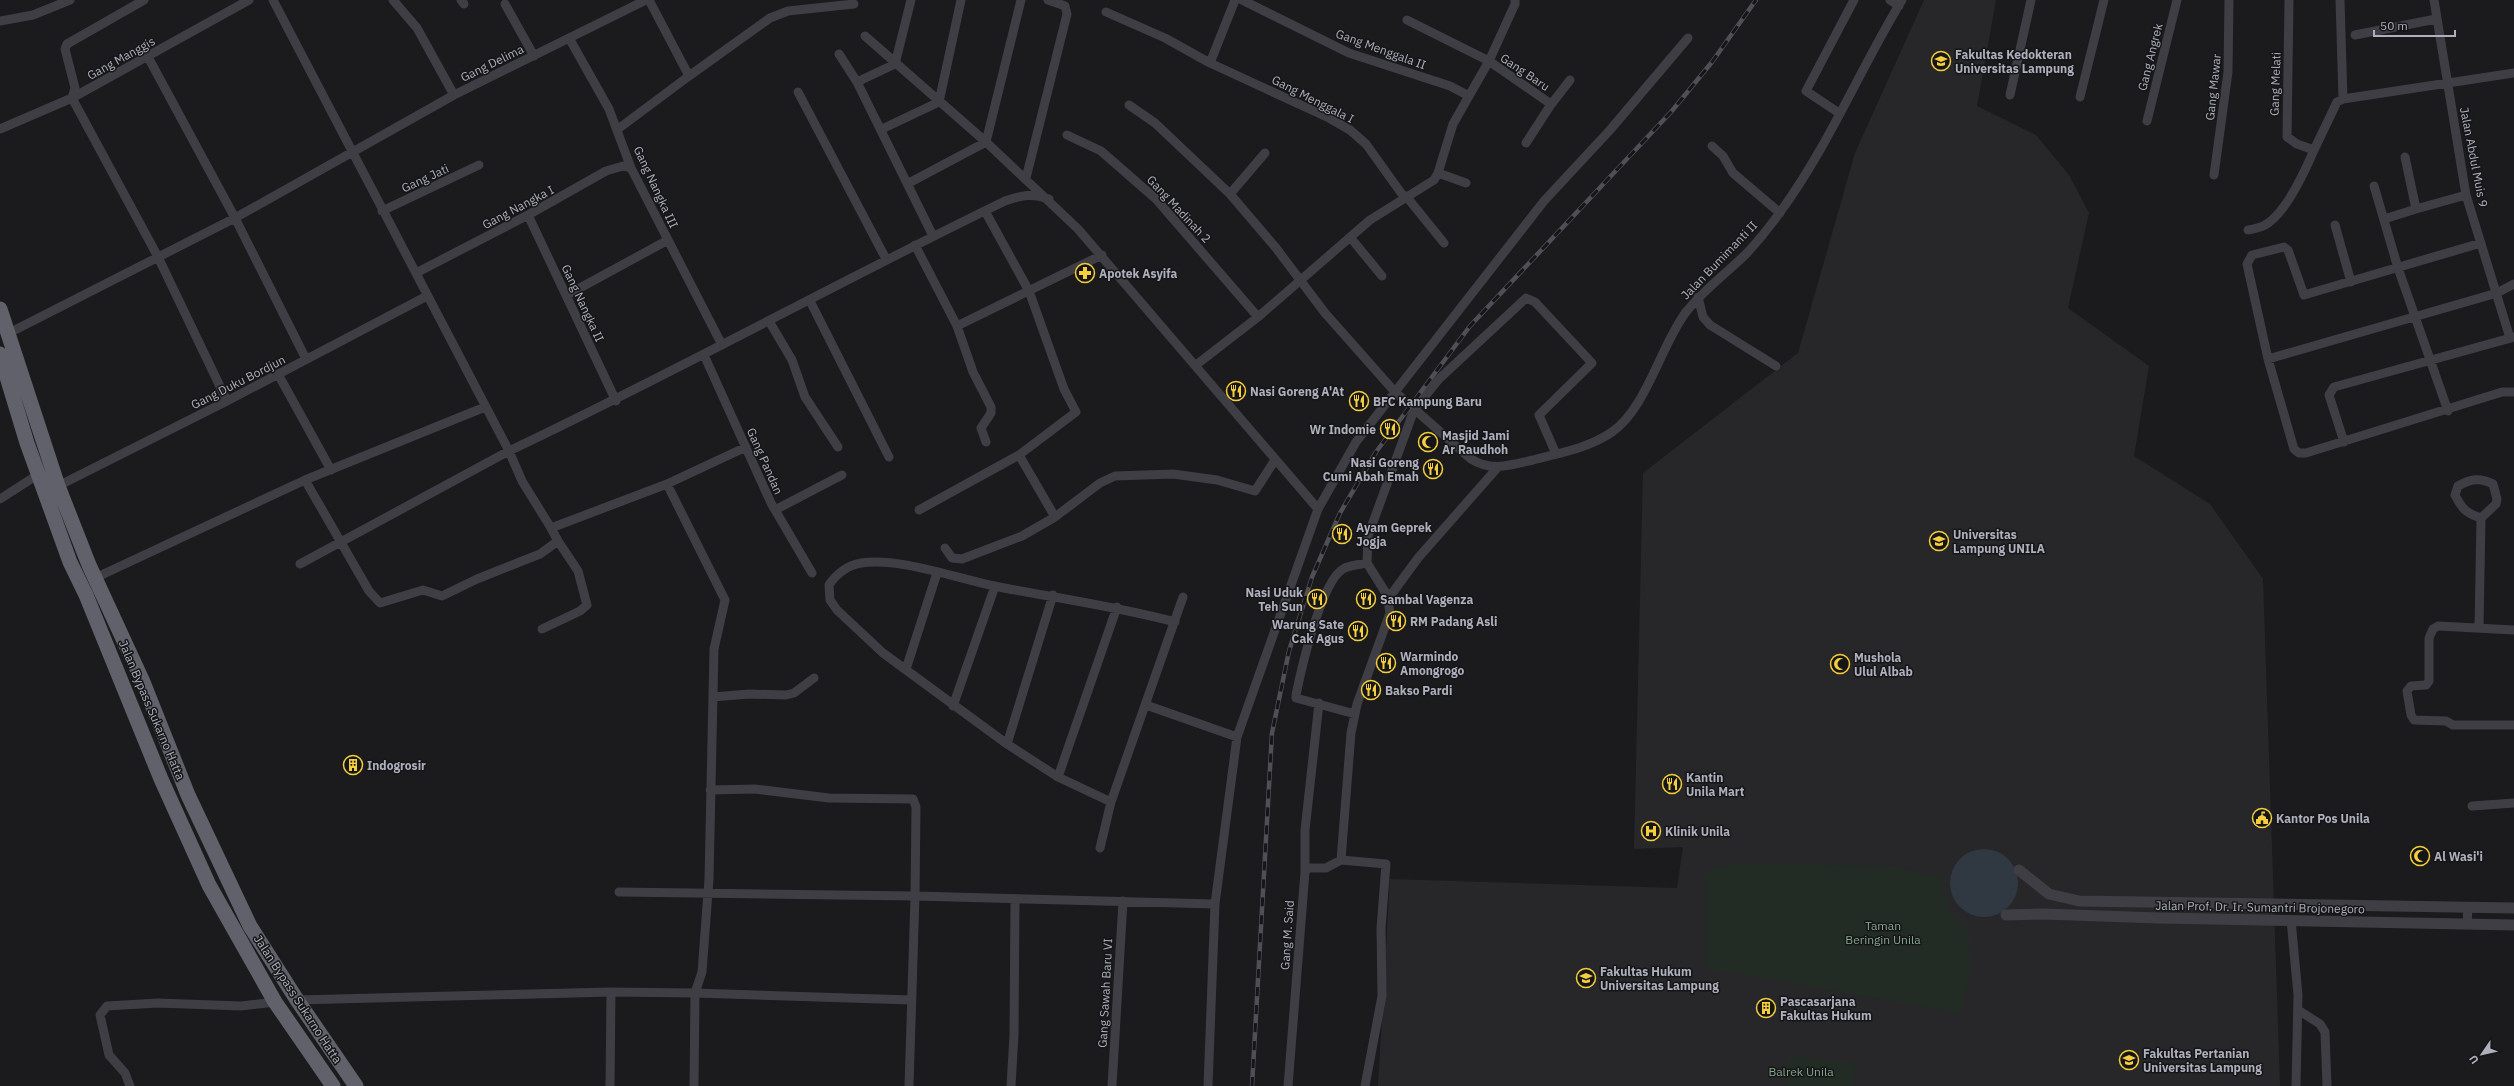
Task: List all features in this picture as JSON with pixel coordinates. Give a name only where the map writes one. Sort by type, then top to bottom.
[{"type":"highway","name":"Jalan Bypass Sukarno Hatta","points":[[0,309],[58,486],[95,578],[143,682],[188,795],[221,868],[250,926],[297,1000],[356,1086]]},
{"type":"highway","name":"Jalan Bypass Sukarno Hatta","points":[[0,354],[39,474],[70,562],[86,595],[124,690],[209,885],[275,1002],[333,1086]]},
{"type":"highway","points":[[124,690],[143,682]]},
{"type":"highway","points":[[135,715],[153,707]]},
{"type":"street","points":[[0,21],[34,15],[70,0]]},
{"type":"street","points":[[144,0],[67,44],[65,49],[75,88],[72,98],[158,257],[227,401]]},
{"type":"street","name":"Gang Manggis","points":[[0,129],[72,98],[249,0]]},
{"type":"street","points":[[273,0],[382,211],[509,451],[532,499],[578,571],[587,605],[580,611],[542,629]]},
{"type":"street","points":[[393,0],[417,28],[454,95]]},
{"type":"street","name":"Gang Delima","points":[[7,334],[235,218],[351,151],[454,95],[646,0]]},
{"type":"street","points":[[649,0],[689,76]]},
{"type":"street","points":[[895,64],[911,0]]},
{"type":"street","points":[[939,102],[961,0]]},
{"type":"street","points":[[907,184],[986,142],[1021,0]]},
{"type":"street","points":[[1026,178],[1067,14],[1066,3],[1048,0]]},
{"type":"street","points":[[1210,63],[1235,0]]},
{"type":"street","name":"Gang Menggala II","points":[[1242,0],[1349,53],[1450,86],[1469,96]]},
{"type":"street","points":[[1196,365],[1258,317],[1350,237],[1405,196],[1425,186],[1438,173],[1453,124],[1489,61],[1515,4],[1515,0]]},
{"type":"street","points":[[1839,113],[1806,91],[1854,0]]},
{"type":"street","points":[[1890,0],[1900,3]]},
{"type":"street","points":[[2010,95],[2031,0]]},
{"type":"street","points":[[2080,97],[2104,0]]},
{"type":"street","name":"Gang Angrek","points":[[2147,121],[2177,0]]},
{"type":"street","name":"Gang Mawar","points":[[2214,175],[2228,72],[2229,0]]},
{"type":"street","name":"Gang Melati","points":[[2289,0],[2287,137],[2297,144],[2314,150]]},
{"type":"street","points":[[2340,0],[2343,99]]},
{"type":"street","name":"Jalan Abdul Muis 9","points":[[2434,0],[2466,196],[2512,338]]},
{"type":"street","name":"Jalan Bumimanti II","points":[[1498,467],[1574,450],[1600,438],[1619,426],[1634,410],[1685,314],[1698,297],[1747,252],[1780,213],[1806,175],[1900,3]]},
{"type":"street","points":[[505,4],[534,56]]},
{"type":"street","points":[[618,130],[689,76],[770,18],[788,11],[854,4]]},
{"type":"street","name":"Gang Menggala I","points":[[1106,12],[1165,38],[1210,63],[1329,118],[1350,130],[1366,144],[1405,196],[1444,243]]},
{"type":"street","points":[[2355,35],[2436,19]]},
{"type":"street","name":"Gang Baru","points":[[1407,20],[1489,61],[1543,98],[1550,106],[1526,144]]},
{"type":"street","points":[[865,36],[1049,199],[1102,255],[1318,509]]},
{"type":"street","name":"Gang Nangka III","points":[[569,38],[609,110],[618,130],[631,168],[722,345]]},
{"type":"street","points":[[1208,1086],[1215,904],[1237,737],[1318,509],[1356,442],[1544,201],[1610,130],[1688,38]]},
{"type":"street","points":[[839,54],[857,82],[882,129],[933,236]]},
{"type":"street","points":[[148,57],[235,218],[306,359]]},
{"type":"street","points":[[857,82],[895,64]]},
{"type":"street","points":[[2248,230],[2266,225],[2294,191],[2337,102],[2343,99],[2514,73]]},
{"type":"street","points":[[1550,106],[1570,80]]},
{"type":"street","points":[[798,92],[886,259]]},
{"type":"street","points":[[882,129],[939,102]]},
{"type":"street","points":[[1129,105],[1155,124],[1230,194],[1325,313],[1395,392],[1471,459],[1482,465],[1498,467]]},
{"type":"street","name":"Gang Madinah 2","points":[[1067,136],[1101,151],[1156,199],[1258,317]]},
{"type":"street","points":[[1712,146],[1723,156],[1733,173],[1780,213]]},
{"type":"street","points":[[1230,194],[1264,153]]},
{"type":"street","points":[[2405,157],[2416,209]]},
{"type":"street","name":"Gang Jati","points":[[382,211],[479,165]]},
{"type":"street","name":"Gang Nangka I","points":[[416,274],[528,216],[606,171],[624,166],[631,168]]},
{"type":"street","points":[[1438,173],[1466,183]]},
{"type":"street","points":[[2374,186],[2398,268],[2448,411]]},
{"type":"street","points":[[300,564],[509,451],[616,401],[722,345],[810,301],[886,259],[933,236],[985,211],[1025,195],[1036,195],[1049,199]]},
{"type":"street","points":[[2384,219],[2466,196]]},
{"type":"street","points":[[919,510],[1019,455],[1076,412],[1064,389],[1029,291],[985,211]]},
{"type":"street","name":"Gang Nangka II","points":[[528,216],[616,401]]},
{"type":"street","points":[[2334,225],[2351,282]]},
{"type":"street","points":[[1350,237],[1382,276]]},
{"type":"street","points":[[566,295],[668,240]]},
{"type":"street","points":[[2481,243],[2304,295],[2286,248],[2282,246],[2249,257],[2247,262],[2250,288],[2268,359],[2294,449],[2299,453],[2306,453],[2448,411],[2502,392],[2514,392]]},
{"type":"street","points":[[915,245],[957,326],[974,372],[991,407],[991,413],[981,428],[986,442]]},
{"type":"street","points":[[957,326],[1102,255]]},
{"type":"street","points":[[2268,359],[2414,315],[2497,293],[2514,284]]},
{"type":"street","name":"Gang Duku Bordjun","points":[[58,486],[227,401],[427,296]]},
{"type":"street","points":[[1698,297],[1703,317],[1710,326],[1776,366]]},
{"type":"street","points":[[1341,860],[1351,733],[1355,714],[1390,613],[1388,599],[1367,563],[1368,536],[1414,410],[1439,379],[1520,302],[1530,298],[1592,363],[1539,415],[1556,454]]},
{"type":"street","points":[[810,301],[889,457]]},
{"type":"street","points":[[769,321],[792,360],[805,397],[838,447]]},
{"type":"street","points":[[2344,442],[2329,395],[2334,387],[2512,338]]},
{"type":"street","name":"Gang Pandan","points":[[704,355],[774,510],[812,573]]},
{"type":"street","points":[[278,374],[331,470]]},
{"type":"street","points":[[95,578],[305,480],[485,407]]},
{"type":"street","points":[[551,528],[582,519],[667,484],[746,447]]},
{"type":"street","points":[[1019,455],[1055,517]]},
{"type":"street","points":[[945,548],[952,558],[962,559],[1022,536],[1055,517],[1100,483],[1115,476],[1173,474],[1217,480],[1255,491],[1275,460]]},
{"type":"street","points":[[1388,599],[1418,558],[1498,467]]},
{"type":"street","points":[[0,499],[39,474]]},
{"type":"street","points":[[774,510],[842,474]]},
{"type":"street","points":[[2479,628],[2481,518],[2496,504],[2496,492],[2493,484],[2479,479],[2472,480],[2458,486],[2455,494],[2461,507],[2466,513],[2481,518]]},
{"type":"street","points":[[305,480],[368,591],[378,602],[384,603],[423,590],[438,596],[446,595],[476,579],[540,554],[558,541]]},
{"type":"street","points":[[667,484],[725,600],[714,649],[707,893],[702,972],[695,993],[694,1086]]},
{"type":"street","points":[[1111,802],[1058,777],[1007,744],[883,653],[837,610],[830,600],[829,585],[841,572],[859,563],[898,565],[995,586],[1117,607],[1175,622]]},
{"type":"street","points":[[1355,714],[1296,698],[1296,695],[1309,640],[1328,589],[1342,570],[1367,563]]},
{"type":"street","points":[[906,670],[937,573]]},
{"type":"street","points":[[954,706],[995,586]]},
{"type":"street","points":[[1007,744],[1053,595]]},
{"type":"street","points":[[1100,848],[1111,802],[1183,597]]},
{"type":"street","points":[[1058,777],[1117,607]]},
{"type":"street","points":[[2514,630],[2438,626],[2433,629],[2429,638],[2429,681],[2426,684],[2411,686],[2407,691],[2411,715],[2414,720],[2446,721],[2452,725],[2514,724]]},
{"type":"street","points":[[713,697],[749,694],[786,695],[794,693],[814,678]]},
{"type":"street","name":"Gang M. Said","points":[[1288,1086],[1305,872],[1306,830],[1319,703]]},
{"type":"street","points":[[1146,705],[1237,737]]},
{"type":"street","points":[[710,790],[755,789],[829,798],[913,799],[916,806],[915,896],[909,1086]]},
{"type":"street","points":[[2472,806],[2514,803]]},
{"type":"street","points":[[1305,872],[1308,868],[1326,868],[1341,860],[1386,864],[1381,928],[1382,996],[1365,1086]]},
{"type":"street","name":"Jalan Prof. Dr. Ir. Sumantri Brojonegoro","points":[[2019,870],[2048,894],[2079,901],[2514,908]]},
{"type":"street","points":[[619,892],[915,896],[1215,904]]},
{"type":"street","points":[[1011,1086],[1014,1035],[1015,899]]},
{"type":"street","name":"Gang Sawah Baru VI","points":[[1112,1086],[1123,901]]},
{"type":"street","points":[[2467,924],[2468,907]]},
{"type":"street","name":"Jalan Prof. Dr. Ir. Sumantri Brojonegoro","points":[[2006,915],[2043,914],[2159,918],[2514,925]]},
{"type":"street","points":[[2291,920],[2298,1010],[2296,1086]]},
{"type":"street","points":[[610,1086],[611,992]]},
{"type":"street","points":[[297,1000],[611,992],[695,993],[911,1000]]},
{"type":"street","points":[[130,1086],[125,1073],[109,1055],[100,1015],[107,1006],[158,1003],[241,1006],[275,1002]]},
{"type":"street","points":[[2298,1010],[2320,1024],[2325,1032],[2327,1086]]},
{"type":"shaded area","name":"Universitas Lampung UNILA","points":[[1924,0],[1996,0],[1977,106],[2036,135],[2069,175],[2089,213],[2068,308],[2149,366],[2134,456],[2210,504],[2263,579],[2280,1086],[1378,1086],[1390,879],[1677,888],[1683,847],[1634,849],[1643,473],[1798,353],[1855,153]]},
{"type":"shaded area","points":[[1984,849],[1997,852],[2008,859],[2015,870],[2018,883],[2015,896],[2008,907],[1997,914],[1984,917],[1971,914],[1960,907],[1953,896],[1950,883],[1953,870],[1960,859],[1971,852]]},
{"type":"green space","name":"Taman Beringin Unila","points":[[1743,863],[1892,866],[1942,879],[1944,894],[1950,911],[1969,933],[1970,976],[1960,1013],[1705,968],[1705,876],[1712,869],[1717,867]]},
{"type":"green space","name":"Balrek Unila","points":[[1788,1056],[1855,1063],[1853,1086],[1785,1086]]},
{"type":"railway","points":[[1252,1086],[1272,733],[1289,651],[1312,577],[1340,513],[1376,452],[1470,326],[1671,112],[1712,62],[1756,0]]},
{"type":"place","name":"Fakultas Kedokteran Universitas Lampung","points":[[1941,61]]},
{"type":"place","name":"Apotek Asyifa","points":[[1085,273]]},
{"type":"place","name":"Nasi Goreng A'At","points":[[1236,391]]},
{"type":"place","name":"BFC Kampung Baru","points":[[1359,401]]},
{"type":"place","name":"Wr Indomie","points":[[1390,429]]},
{"type":"place","name":"Masjid Jami Ar Raudhoh","points":[[1428,442]]},
{"type":"place","name":"Nasi Goreng Cumi Abah Emah","points":[[1433,469]]},
{"type":"place","name":"Ayam Geprek Jogja","points":[[1342,534]]},
{"type":"place","name":"Universitas Lampung UNILA","points":[[1939,541]]},
{"type":"place","name":"Nasi Uduk Teh Sun","points":[[1317,599]]},
{"type":"place","name":"Sambal Vagenza","points":[[1366,599]]},
{"type":"place","name":"RM Padang Asli","points":[[1396,621]]},
{"type":"place","name":"Warung Sate Cak Agus","points":[[1358,631]]},
{"type":"place","name":"Warmindo Amongrogo","points":[[1386,663]]},
{"type":"place","name":"Mushola Ulul Albab","points":[[1840,664]]},
{"type":"place","name":"Bakso Pardi","points":[[1371,690]]},
{"type":"place","name":"Indogrosir","points":[[353,765]]},
{"type":"place","name":"Kantin Unila Mart","points":[[1672,784]]},
{"type":"place","name":"Kantor Pos Unila","points":[[2262,818]]},
{"type":"place","name":"Klinik Unila","points":[[1651,831]]},
{"type":"place","name":"Al Wasi'i","points":[[2420,856]]},
{"type":"place","name":"Fakultas Hukum Universitas Lampung","points":[[1586,978]]},
{"type":"place","name":"Pascasarjana Fakultas Hukum","points":[[1766,1008]]},
{"type":"place","name":"Fakultas Pertanian Universitas Lampung","points":[[2129,1060]]}]
